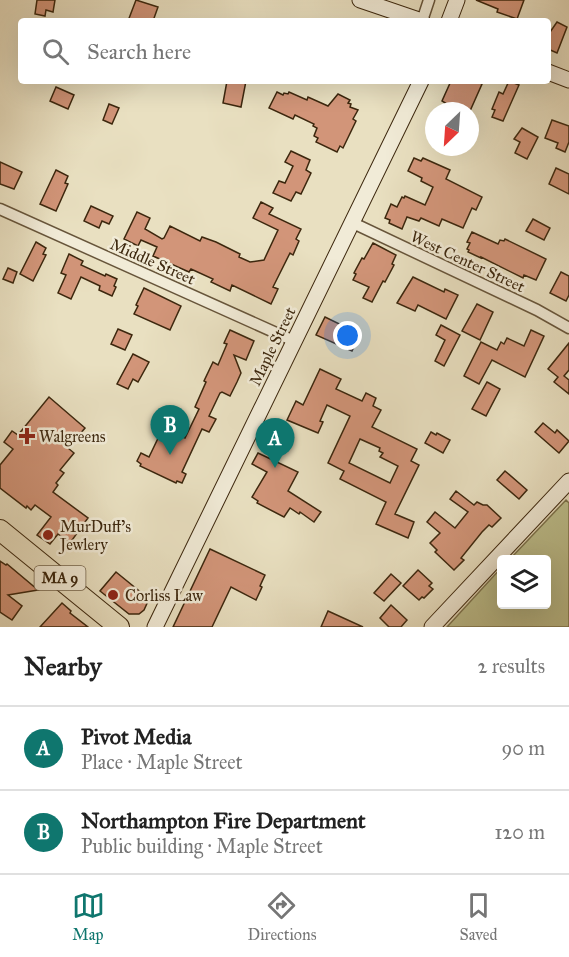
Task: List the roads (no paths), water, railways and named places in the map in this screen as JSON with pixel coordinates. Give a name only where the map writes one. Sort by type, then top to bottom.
[{"type":"highway","name":"MA 9","points":[[0,530],[119,627]]},
{"type":"main road","points":[[360,0],[413,18]]},
{"type":"main road","points":[[450,18],[458,0]]},
{"type":"main road","points":[[551,73],[569,80]]},
{"type":"main road","name":"Maple Street","points":[[155,627],[421,84]]},
{"type":"main road","points":[[432,627],[569,481]]},
{"type":"street","points":[[423,18],[429,0]]},
{"type":"street","name":"Middle Street","points":[[0,208],[294,341]]},
{"type":"street","name":"West Center Street","points":[[353,223],[537,310],[569,328]]},
{"type":"place","name":"Walgreens","points":[[27,436]]},
{"type":"place","name":"Northampton Fire Department","points":[[170,455]]},
{"type":"place","name":"Pivot Media","points":[[275,468]]},
{"type":"place","name":"MurDuff's Jewlery","points":[[48,535]]},
{"type":"place","name":"Corliss Law","points":[[113,595]]}]
